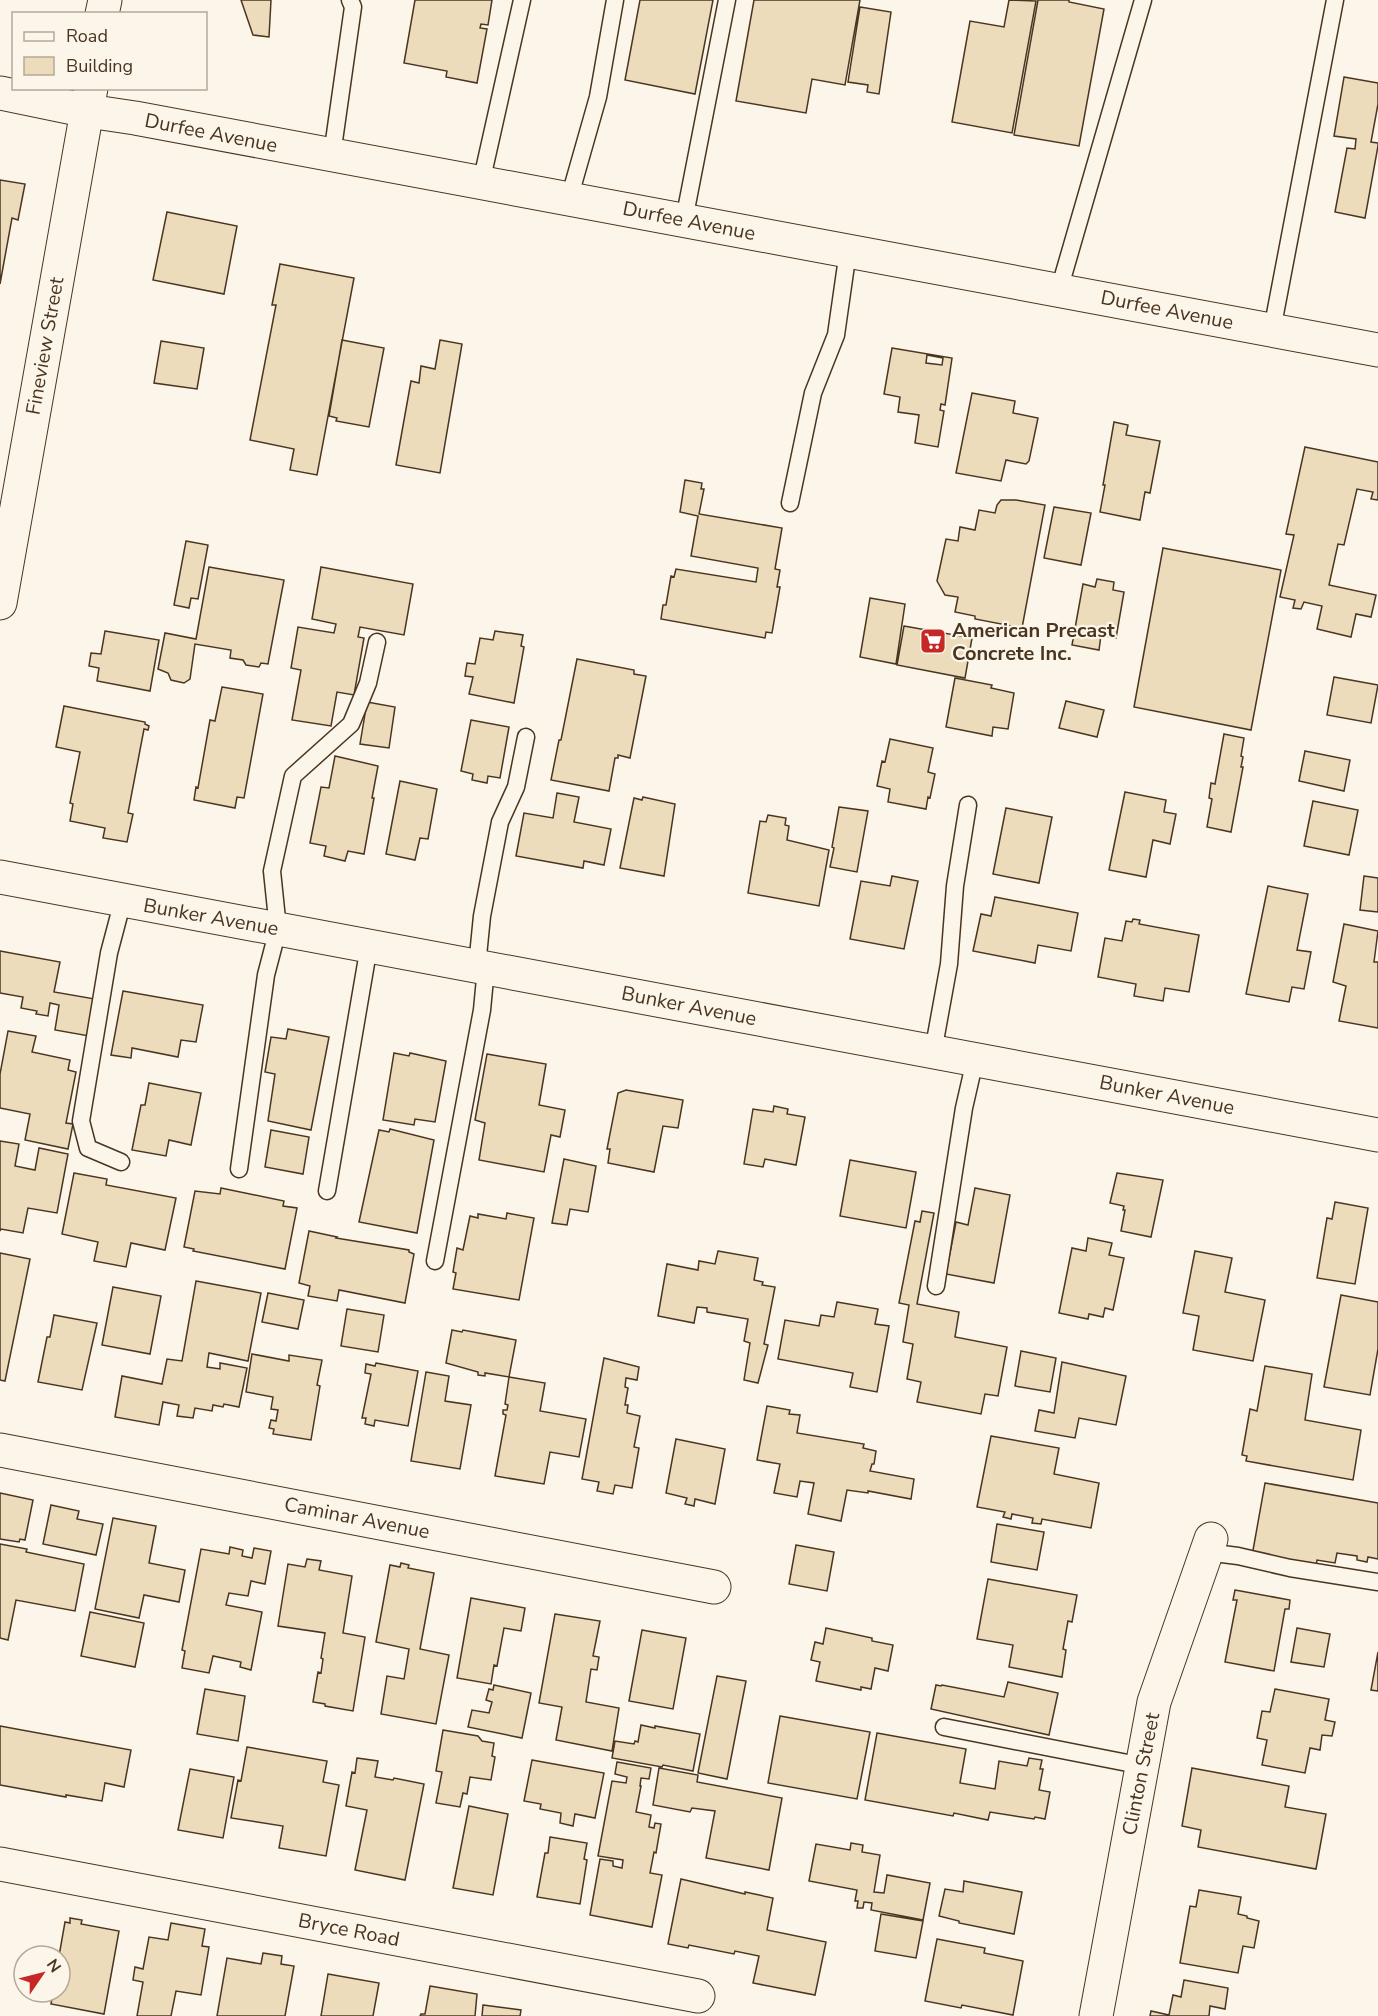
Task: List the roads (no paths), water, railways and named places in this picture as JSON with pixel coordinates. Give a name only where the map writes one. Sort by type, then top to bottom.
[{"type":"street","name":"Durfee Avenue","points":[[0,93],[89,100],[135,118],[1378,350]]},
{"type":"street","name":"Fineview Street","points":[[0,603],[89,100]]},
{"type":"street","name":"Bunker Avenue","points":[[0,877],[1378,1135]]},
{"type":"street","name":"Caminar Avenue","points":[[0,1450],[714,1587]]},
{"type":"street","name":"Clinton Street","points":[[1096,2016],[1154,1702],[1209,1546]]},
{"type":"street","name":"Bryce Road","points":[[0,1864],[698,1996]]},
{"type":"lane","points":[[332,155],[354,7],[350,0]]},
{"type":"lane","points":[[481,183],[522,0]]},
{"type":"lane","points":[[569,199],[598,97],[615,0]]},
{"type":"lane","points":[[684,220],[727,0]]},
{"type":"lane","points":[[1059,290],[1143,0]]},
{"type":"lane","points":[[1272,330],[1335,0]]},
{"type":"lane","points":[[790,503],[813,393],[836,335],[848,251]]},
{"type":"lane","points":[[239,1169],[266,975],[278,929],[272,871],[293,776],[351,724],[368,683],[377,642]]},
{"type":"lane","points":[[435,1261],[482,1010],[482,916],[500,822],[516,787],[526,736]]},
{"type":"lane","points":[[933,1052],[949,964],[955,886],[968,805]]},
{"type":"lane","points":[[121,1162],[87,1148],[81,1121],[109,954],[123,900]]},
{"type":"lane","points":[[327,1191],[369,946]]},
{"type":"lane","points":[[936,1286],[964,1108],[975,1060]]},
{"type":"lane","points":[[1209,1546],[1238,1556],[1290,1568],[1378,1582]]},
{"type":"lane","points":[[944,1727],[1143,1766]]},
{"type":"place","name":"American Precast Concrete Inc.","points":[[933,641]]}]
